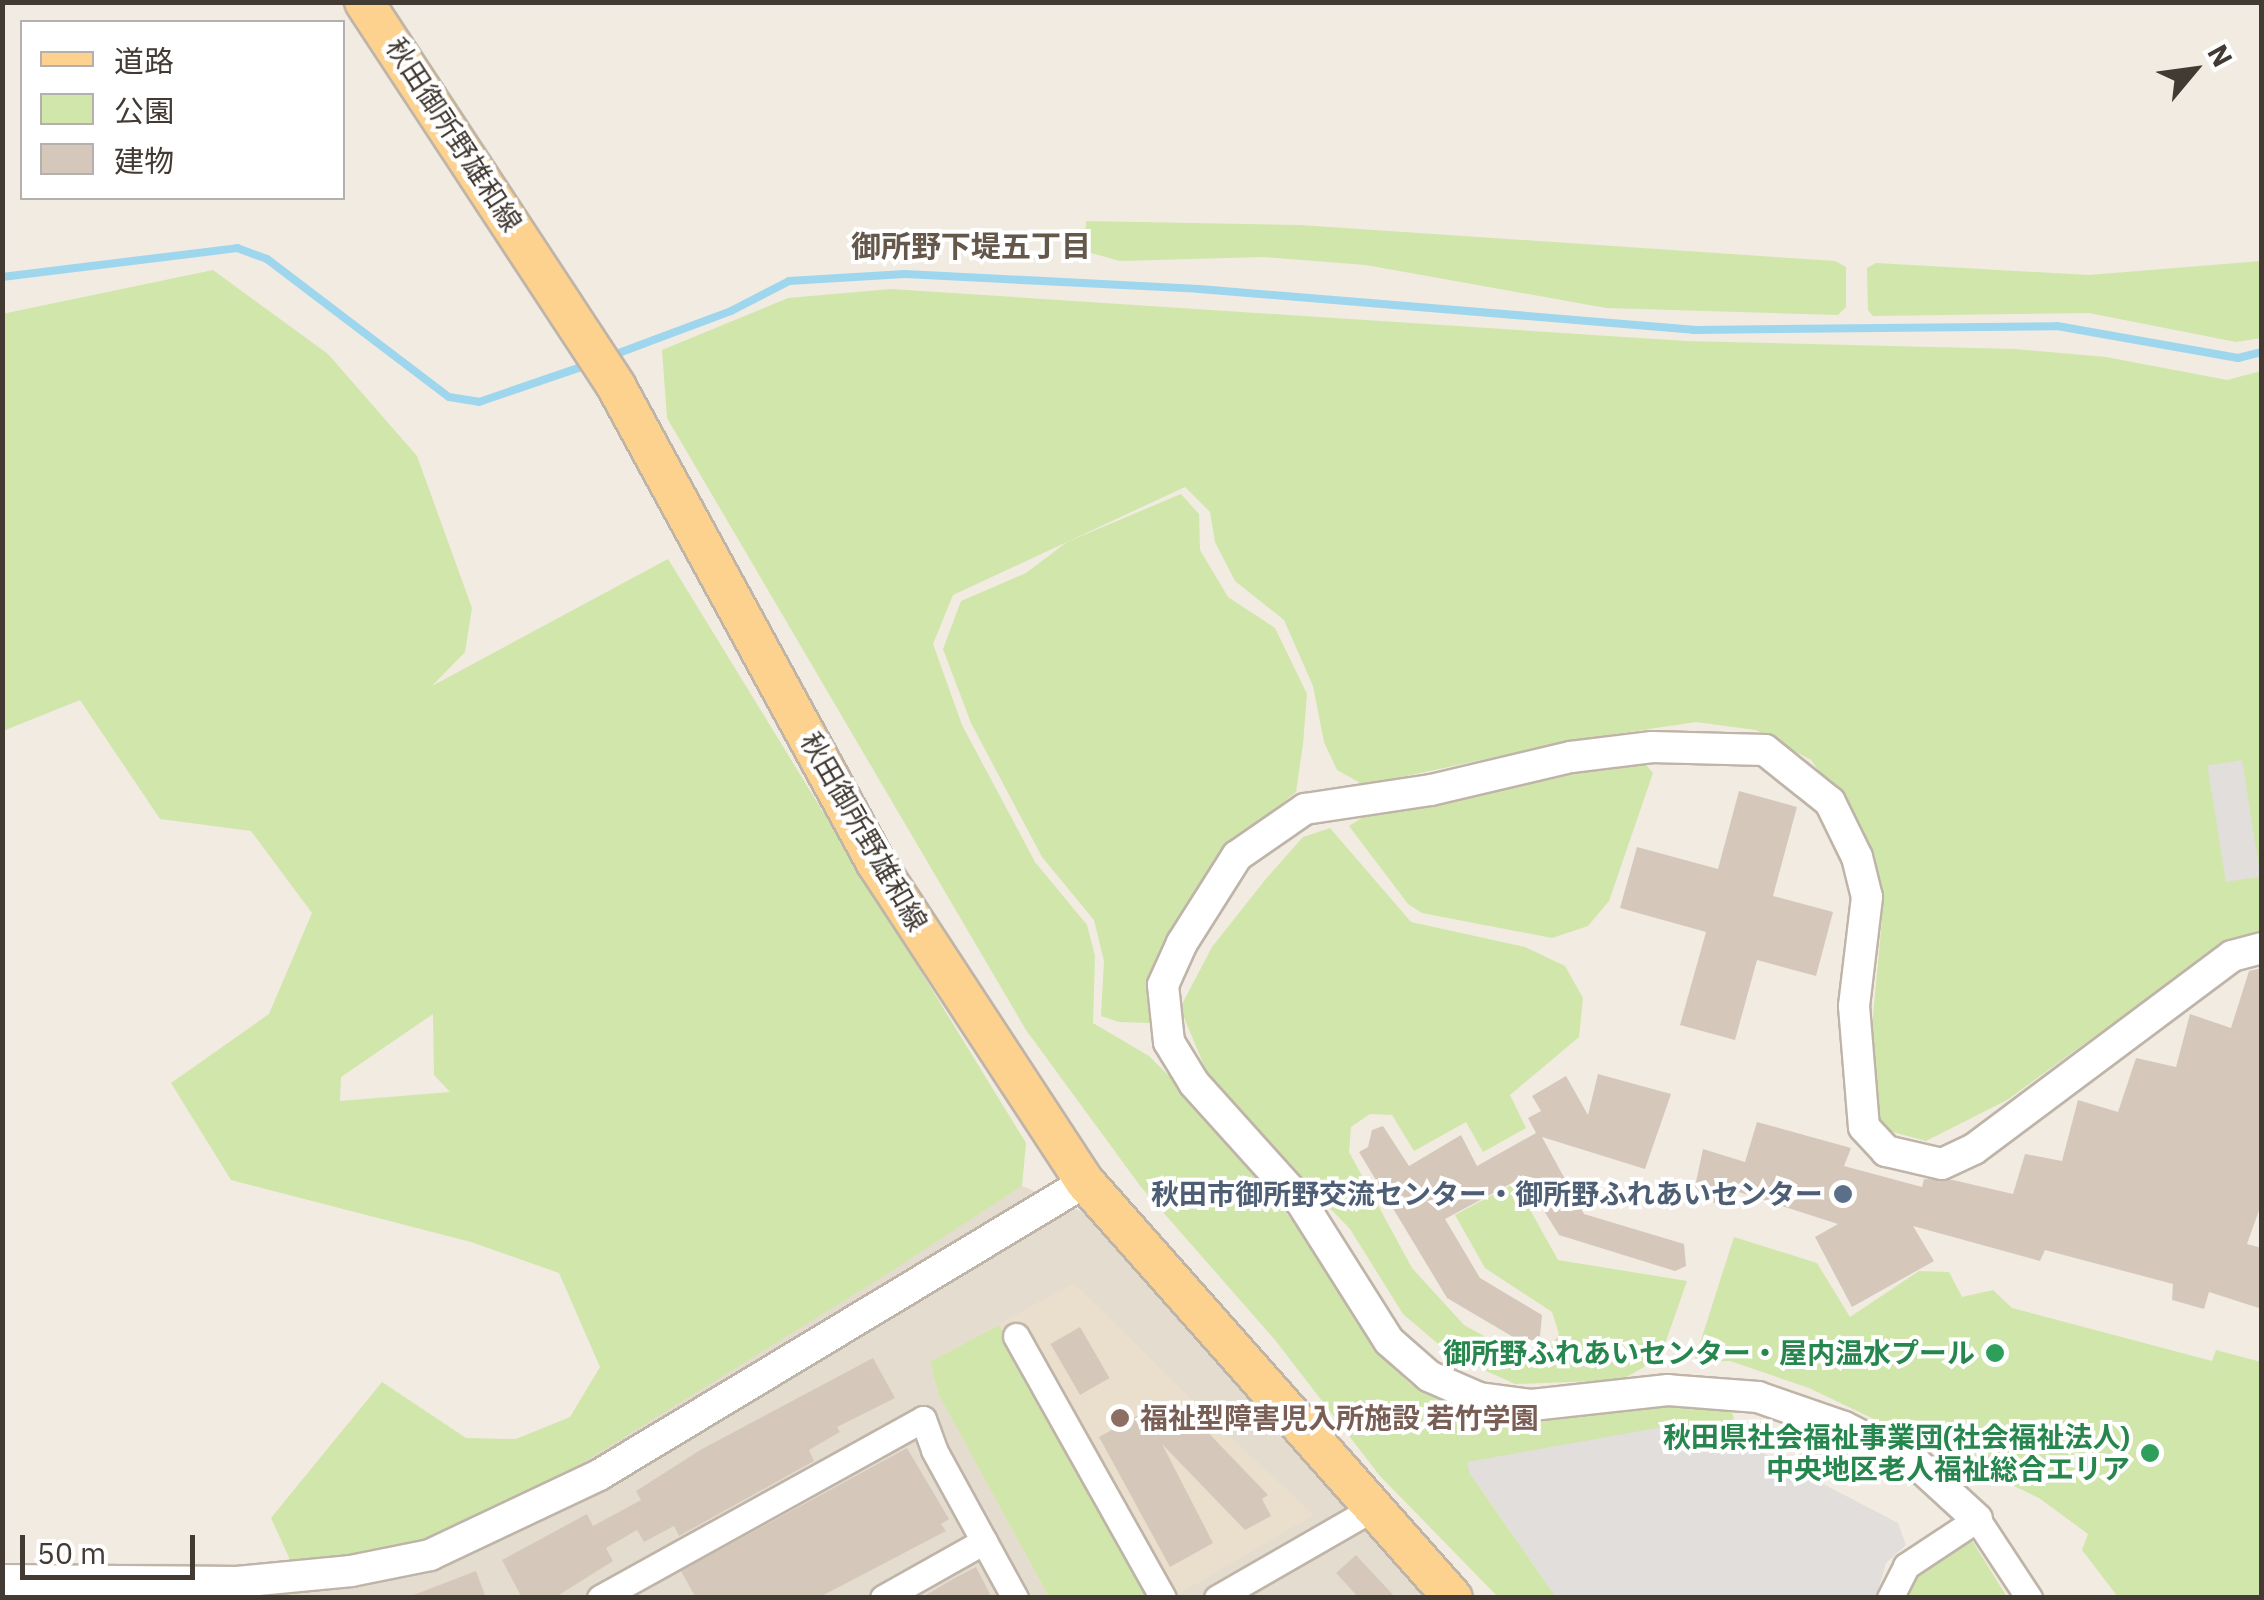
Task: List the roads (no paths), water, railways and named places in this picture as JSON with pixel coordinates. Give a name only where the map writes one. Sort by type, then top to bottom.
[{"type":"main road","name":"秋田御所野雄和線","points":[[364,2],[616,386],[876,864],[1085,1182],[1370,1510],[1454,1598]]},
{"type":"street","points":[[2029,1598],[1978,1520],[1917,1464],[1844,1427],[1758,1397],[1668,1390],[1532,1405],[1479,1398],[1429,1376],[1389,1341],[1301,1202],[1194,1084],[1169,1042],[1163,985],[1182,943],[1237,856],[1305,809],[1431,790],[1571,757],[1652,747],[1766,750],[1830,802],[1857,857],[1867,897],[1854,1006],[1864,1127],[1886,1151],[1942,1164],[1974,1149],[2232,956],[2262,948]]},
{"type":"street","points":[[2,1580],[237,1590],[394,1565],[524,1515],[676,1430],[1085,1182]]},
{"type":"street","points":[[1016,1336],[1164,1598]]},
{"type":"street","points":[[600,1598],[642,1589],[924,1418],[1015,1598]]},
{"type":"street","points":[[1218,1598],[1370,1510]]},
{"type":"street","points":[[1890,1598],[1906,1566],[1978,1520]]},
{"type":"street","points":[[883,1598],[984,1541]]},
{"type":"waterway","points":[[2,277],[237,248],[267,259],[449,397],[479,402],[590,364]]},
{"type":"waterway","points":[[608,357],[731,311],[789,281],[905,274],[1199,289],[1693,330],[2057,326],[2238,358],[2262,352]]},
{"type":"place","name":"秋田市御所野交流センター・御所野ふれあいセンター","points":[[1843,1194]]},
{"type":"place","name":"御所野ふれあいセンター・屋内温水プール","points":[[1995,1353]]},
{"type":"place","name":"福祉型障害児入所施設 若竹学園","points":[[1120,1418]]},
{"type":"place","name":"秋田県社会福祉事業団(社会福祉法人) 中央地区老人福祉総合エリア","points":[[2150,1453]]},
{"type":"district","name":"御所野下堤五丁目","points":[[971,246]]}]
